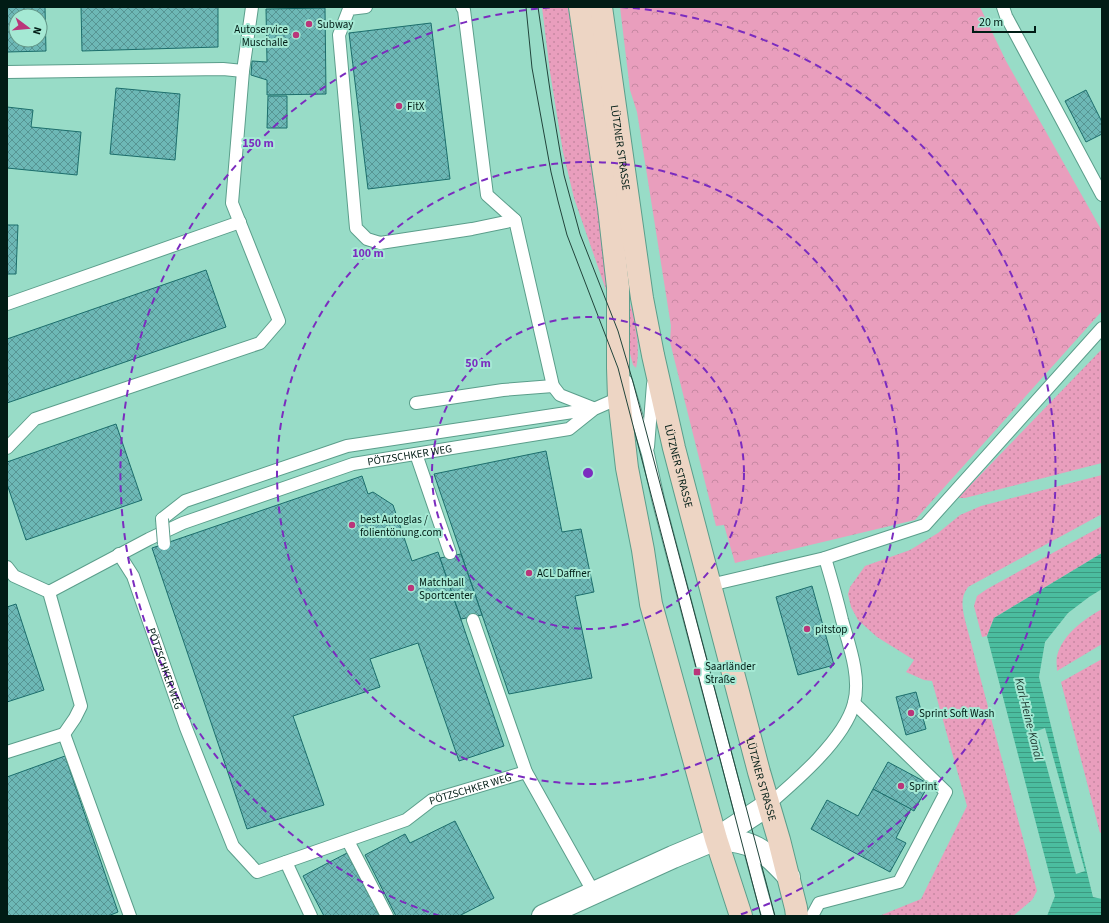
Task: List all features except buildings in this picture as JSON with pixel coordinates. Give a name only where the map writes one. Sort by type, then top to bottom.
[{"type":"main road","name":"LÜTZNER STRASSE","points":[[580,7],[609,208],[618,287],[619,398],[627,468],[643,550],[651,604],[716,839],[741,916]]},
{"type":"main road","name":"LÜTZNER STRASSE","points":[[601,7],[641,290],[655,364],[674,448],[758,772],[789,876],[797,916]]},
{"type":"street","points":[[543,916],[716,839],[768,805]]},
{"type":"street","points":[[716,839],[731,840],[749,844],[766,853],[789,876]]},
{"type":"lane","points":[[7,448],[35,419],[260,343],[279,321],[232,203],[243,71],[252,7]]},
{"type":"lane","points":[[366,7],[348,9],[339,35],[356,228],[367,240],[380,243],[472,229],[515,220]]},
{"type":"lane","points":[[462,7],[464,10],[487,195],[515,220],[553,386],[560,395],[594,409]]},
{"type":"lane","points":[[1003,7],[1006,16],[1102,195]]},
{"type":"lane","points":[[7,72],[223,69],[243,71]]},
{"type":"lane","points":[[7,304],[240,222]]},
{"type":"lane","points":[[710,585],[825,558],[925,525],[1102,328]]},
{"type":"lane","points":[[618,355],[648,454],[658,499],[768,916]]},
{"type":"lane","points":[[648,454],[655,364]]},
{"type":"lane","points":[[416,403],[503,390],[553,386]]},
{"type":"lane","name":"PÖTZSCHKER WEG","points":[[594,893],[526,772],[432,800],[406,820],[258,872],[233,846],[186,728],[133,576],[119,554],[183,523],[353,464],[569,430],[594,409],[619,398]]},
{"type":"lane","points":[[164,544],[162,519],[185,501],[346,446],[594,409]]},
{"type":"lane","points":[[416,454],[450,553]]},
{"type":"lane","points":[[49,592],[119,554]]},
{"type":"lane","points":[[768,805],[788,788],[835,740],[847,722],[854,703],[854,660],[825,558]]},
{"type":"lane","points":[[7,567],[14,576],[49,592],[77,689],[80,706],[75,718],[64,734],[7,752]]},
{"type":"lane","points":[[473,620],[526,772]]},
{"type":"lane","points":[[812,916],[818,903],[899,882],[946,792],[854,703]]},
{"type":"lane","points":[[64,734],[130,916]]},
{"type":"lane","points":[[348,841],[387,916]]},
{"type":"lane","points":[[286,862],[311,916]]},
{"type":"green space","points":[[542,7],[568,7],[599,205],[608,283],[606,290],[574,198],[563,152],[550,72]]},
{"type":"green space","points":[[620,7],[980,7],[1006,61],[1102,231],[1102,311],[915,520],[735,563],[724,525],[716,526],[670,342],[671,326],[637,112],[630,90]]},
{"type":"green space","points":[[627,296],[630,303],[636,332],[638,351],[636,368],[633,365],[627,342]]},
{"type":"green space","points":[[1102,349],[1102,463],[965,498],[958,498]]},
{"type":"green space","points":[[1102,475],[1102,514],[968,587],[963,596],[963,610],[966,624],[1037,891],[1032,900],[1013,916],[879,916],[921,899],[967,806],[932,681],[924,680],[906,672],[914,660],[877,637],[858,620],[851,607],[848,594],[850,587],[865,566],[910,550],[938,533],[960,515],[981,506]]},
{"type":"green space","points":[[1102,526],[1102,553],[994,618],[987,636],[982,637],[974,606],[977,596],[987,589]]},
{"type":"green space","points":[[1102,609],[1102,644],[1057,671],[1057,656],[1069,634],[1081,622]]},
{"type":"green space","points":[[1102,659],[1102,832],[1100,833],[1061,682]]},
{"type":"water","name":"Karl-Heine-Kanal","points":[[1102,553],[1102,589],[1068,613],[1045,642],[1039,677],[1093,897],[1102,899],[1102,916],[1047,916],[1055,896],[987,636],[994,618]]},
{"type":"pier","points":[[1045,728],[1085,871],[1076,874],[1037,731]]},
{"type":"tram line","points":[[526,7],[532,68],[551,172],[558,201],[567,235],[618,368],[761,916]]},
{"type":"tram line","points":[[538,7],[564,175],[580,234],[618,331],[633,382],[775,916]]},
{"type":"place","name":"Subway","points":[[309,24]]},
{"type":"place","name":"Autoservice Muschalle","points":[[296,35]]},
{"type":"place","name":"FitX","points":[[399,106]]},
{"type":"place","name":"best Autoglas / folientönung.com","points":[[352,525]]},
{"type":"place","name":"ACL Daffner","points":[[529,573]]},
{"type":"place","name":"Matchball Sportcenter","points":[[411,588]]},
{"type":"place","name":"pitstop","points":[[807,629]]},
{"type":"place","name":"Saarländer Straße","points":[[697,672]]},
{"type":"place","name":"Sprint Soft Wash","points":[[911,713]]},
{"type":"place","name":"Sprint","points":[[901,786]]}]
